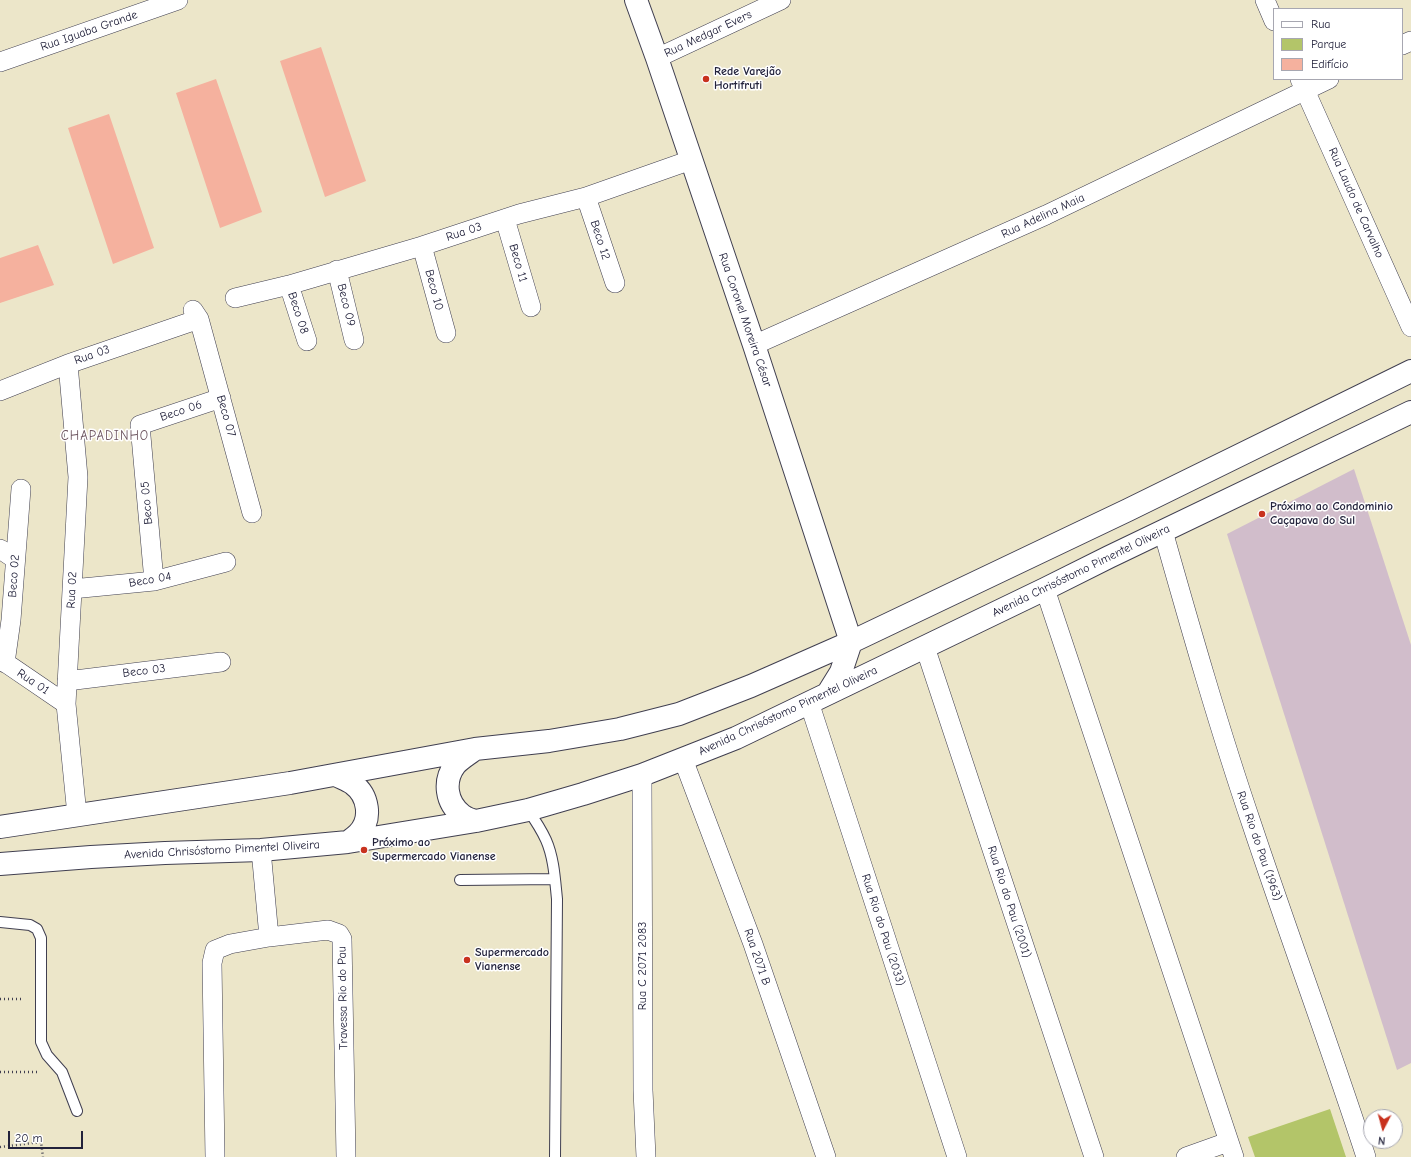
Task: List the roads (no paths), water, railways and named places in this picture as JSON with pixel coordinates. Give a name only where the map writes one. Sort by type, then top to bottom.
[{"type":"main road","name":"Rua Coronel Moreira César","points":[[636,0],[754,345],[850,642]]},
{"type":"main road","points":[[0,826],[336,775],[475,749],[620,729],[679,714],[751,686],[850,642],[1128,510],[1411,371]]},
{"type":"main road","name":"Avenida Chrisóstomo Pimentel Oliveira","points":[[0,864],[165,853],[261,850],[348,842],[476,821],[528,810],[642,775],[736,738],[1411,412]]},
{"type":"main road","points":[[828,693],[841,672],[850,642]]},
{"type":"main road","points":[[475,749],[456,765],[448,778],[447,792],[452,806],[463,816],[476,821]]},
{"type":"main road","points":[[336,775],[352,783],[362,793],[367,806],[366,820],[359,833],[348,842]]},
{"type":"street","name":"Rua Iguaba Grande","points":[[0,62],[178,0]]},
{"type":"street","name":"Rua Medgar Evers","points":[[657,58],[781,0]]},
{"type":"street","points":[[1265,0],[1273,19]]},
{"type":"street","name":"Rua Adelina Maia","points":[[754,345],[1046,215],[1303,85],[1325,80]]},
{"type":"street","name":"Rua Laudo de Carvalho","points":[[1303,85],[1411,327]]},
{"type":"street","name":"Rua 03","points":[[235,298],[289,285],[422,246],[505,219],[586,196],[691,160]]},
{"type":"street","name":"Beco 12","points":[[586,196],[615,283]]},
{"type":"street","name":"Beco 11","points":[[505,219],[531,307]]},
{"type":"street","name":"Beco 10","points":[[422,246],[446,333]]},
{"type":"street","name":"Beco 09","points":[[337,270],[354,340]]},
{"type":"street","name":"Beco 08","points":[[289,285],[307,341]]},
{"type":"street","name":"Rua 03","points":[[0,391],[193,317]]},
{"type":"street","name":"Beco 07","points":[[193,317],[221,398],[252,513]]},
{"type":"street","name":"Rua 02","points":[[68,364],[78,477],[66,704],[77,815]]},
{"type":"street","name":"Beco 06","points":[[140,425],[221,398]]},
{"type":"street","name":"Beco 05","points":[[140,425],[154,581]]},
{"type":"street","name":"Beco 02","points":[[2,661],[11,620],[8,554],[21,489]]},
{"type":"street","name":"Rua Rio do Pau (1963)","points":[[1163,531],[1209,694],[1249,818],[1346,1094],[1366,1157]]},
{"type":"street","name":"Beco 04","points":[[72,589],[154,581],[226,562]]},
{"type":"street","points":[[1045,588],[1231,1149],[1186,1157]]},
{"type":"street","name":"Rua Rio do Pau (2001)","points":[[925,647],[1094,1157]]},
{"type":"street","name":"Rua 01","points":[[2,661],[66,704]]},
{"type":"street","name":"Beco 03","points":[[67,681],[221,662]]},
{"type":"street","name":"Rua Rio do Pau (2033)","points":[[809,702],[957,1157]]},
{"type":"street","name":"Rua 2071 B","points":[[683,759],[753,944],[826,1157]]},
{"type":"street","name":"Rua C 2071 2083","points":[[642,775],[643,1090],[646,1157]]},
{"type":"street","points":[[261,850],[269,937]]},
{"type":"street","name":"Travessa Rio do Pau","points":[[215,1157],[212,963],[215,950],[230,944],[269,937],[328,930],[339,934],[342,939],[346,1157]]},
{"type":"lane","points":[[528,810],[538,824],[546,841],[552,860],[556,899],[556,1157]]},
{"type":"lane","points":[[460,880],[554,879]]},
{"type":"lane","points":[[0,922],[30,925],[37,929],[41,938],[41,1042],[47,1055],[62,1072],[77,1111]]},
{"type":"place","name":"Rede Varejão Hortifruti","points":[[706,79]]},
{"type":"place","name":"Próximo ao Condominio Caçapava do Sul","points":[[1262,514]]},
{"type":"place","name":"Próximo ao Supermercado Vianense","points":[[364,850]]},
{"type":"place","name":"Supermercado Vianense","points":[[467,960]]},
{"type":"district","name":"CHAPADINHO","points":[[105,436]]}]
